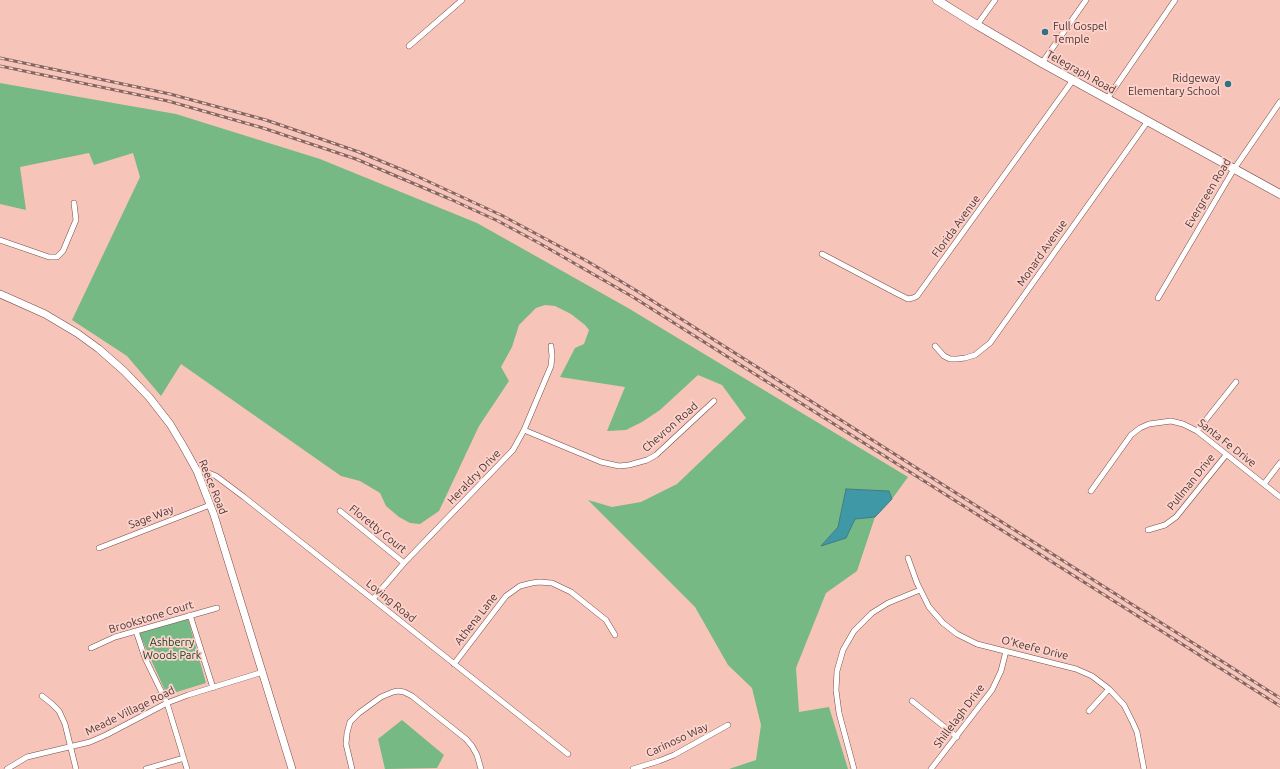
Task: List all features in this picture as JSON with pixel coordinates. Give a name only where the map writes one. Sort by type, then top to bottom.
[{"type":"main road","name":"Telegraph Road","points":[[937,0],[1042,63],[1280,194]]},
{"type":"main road","name":"Reece Road","points":[[0,294],[26,305],[61,323],[112,360],[137,384],[160,410],[182,444],[197,471],[210,505],[292,769]]},
{"type":"street","points":[[409,46],[462,0]]},
{"type":"street","points":[[977,25],[995,0]]},
{"type":"street","points":[[1042,63],[1086,0]]},
{"type":"street","points":[[1107,99],[1175,0]]},
{"type":"street","name":"Florida Avenue","points":[[822,254],[896,293],[908,298],[917,296],[1073,80]]},
{"type":"street","name":"Evergreen Road","points":[[1158,298],[1234,169],[1280,102]]},
{"type":"street","name":"Monard Avenue","points":[[935,346],[944,356],[950,359],[957,359],[975,355],[990,343],[1148,121]]},
{"type":"street","points":[[0,240],[48,257],[57,257],[63,252],[76,220],[74,203]]},
{"type":"street","name":"Heraldry Drive","points":[[373,600],[404,563],[507,458],[519,441],[551,366],[551,346]]},
{"type":"street","points":[[1197,431],[1236,382]]},
{"type":"street","name":"Chevron Road","points":[[524,430],[601,462],[619,466],[628,465],[647,460],[656,455],[714,401]]},
{"type":"street","name":"Santa Fe Drive","points":[[1092,491],[1132,435],[1140,428],[1149,424],[1171,421],[1183,424],[1197,431],[1280,498]]},
{"type":"street","name":"Pullman Drive","points":[[1148,530],[1165,525],[1176,517],[1226,455]]},
{"type":"street","points":[[1264,484],[1280,463]]},
{"type":"street","name":"Loving Road","points":[[197,471],[204,471],[216,476],[568,754]]},
{"type":"street","name":"Sage Way","points":[[99,548],[210,505]]},
{"type":"street","name":"Floretty Court","points":[[340,511],[404,563]]},
{"type":"street","name":"O'Keefe Drive","points":[[908,558],[920,590],[929,608],[949,629],[970,641],[1076,669],[1092,676],[1109,689],[1124,706],[1137,732],[1144,769]]},
{"type":"street","name":"Athena Lane","points":[[454,664],[506,596],[520,586],[532,583],[552,583],[571,592],[606,620],[615,635]]},
{"type":"street","points":[[854,769],[836,695],[837,671],[843,650],[854,631],[872,612],[888,603],[920,590]]},
{"type":"street","name":"Brookstone Court","points":[[91,648],[114,637],[218,608]]},
{"type":"street","points":[[190,615],[213,688]]},
{"type":"street","points":[[136,631],[145,658],[167,703],[187,769]]},
{"type":"street","name":"Shillelagh Drive","points":[[931,769],[992,690],[1001,671],[1006,651]]},
{"type":"street","name":"Meade Village Road","points":[[6,769],[27,757],[71,748],[90,742],[167,703],[263,672]]},
{"type":"street","points":[[1089,711],[1109,689]]},
{"type":"street","points":[[352,769],[346,744],[350,722],[359,713],[381,697],[398,691],[412,696],[466,739],[472,746],[481,769]]},
{"type":"street","points":[[42,696],[59,711],[65,724],[76,769]]},
{"type":"street","points":[[912,701],[957,737]]},
{"type":"street","name":"Carinoso Way","points":[[633,769],[674,755],[728,725]]},
{"type":"street","points":[[146,769],[184,758]]},
{"type":"green space","points":[[0,83],[176,114],[320,159],[477,223],[628,308],[908,477],[892,499],[889,491],[846,489],[838,527],[822,545],[845,538],[855,519],[875,517],[857,571],[826,593],[796,668],[799,712],[829,707],[848,769],[729,769],[756,760],[761,725],[752,688],[728,665],[695,607],[588,500],[612,507],[641,502],[677,484],[746,418],[722,385],[698,375],[660,410],[642,422],[626,430],[607,431],[625,387],[560,377],[575,348],[584,344],[589,330],[571,314],[555,306],[545,305],[536,308],[519,325],[512,347],[501,367],[509,381],[479,426],[439,511],[420,524],[410,523],[399,517],[386,506],[380,493],[360,481],[341,476],[181,364],[161,396],[127,356],[72,320],[140,177],[133,153],[94,165],[89,153],[20,167],[26,210],[0,204]]},
{"type":"green space","name":"Ashberry Woods Park","points":[[188,619],[206,683],[167,695],[139,633]]},
{"type":"green space","points":[[402,720],[444,755],[437,768],[385,769],[378,739]]},
{"type":"water","points":[[846,489],[889,491],[892,499],[875,517],[855,519],[846,538],[821,546],[838,527]]},
{"type":"railway","points":[[0,58],[170,94],[266,120],[359,152],[410,173],[501,215],[587,261],[637,291],[1280,698]]},
{"type":"railway","points":[[0,66],[168,101],[263,128],[356,159],[498,221],[633,297],[1280,706]]},
{"type":"place","name":"Full Gospel Temple","points":[[1045,32]]},
{"type":"place","name":"Ridgeway Elementary School","points":[[1228,84]]}]
